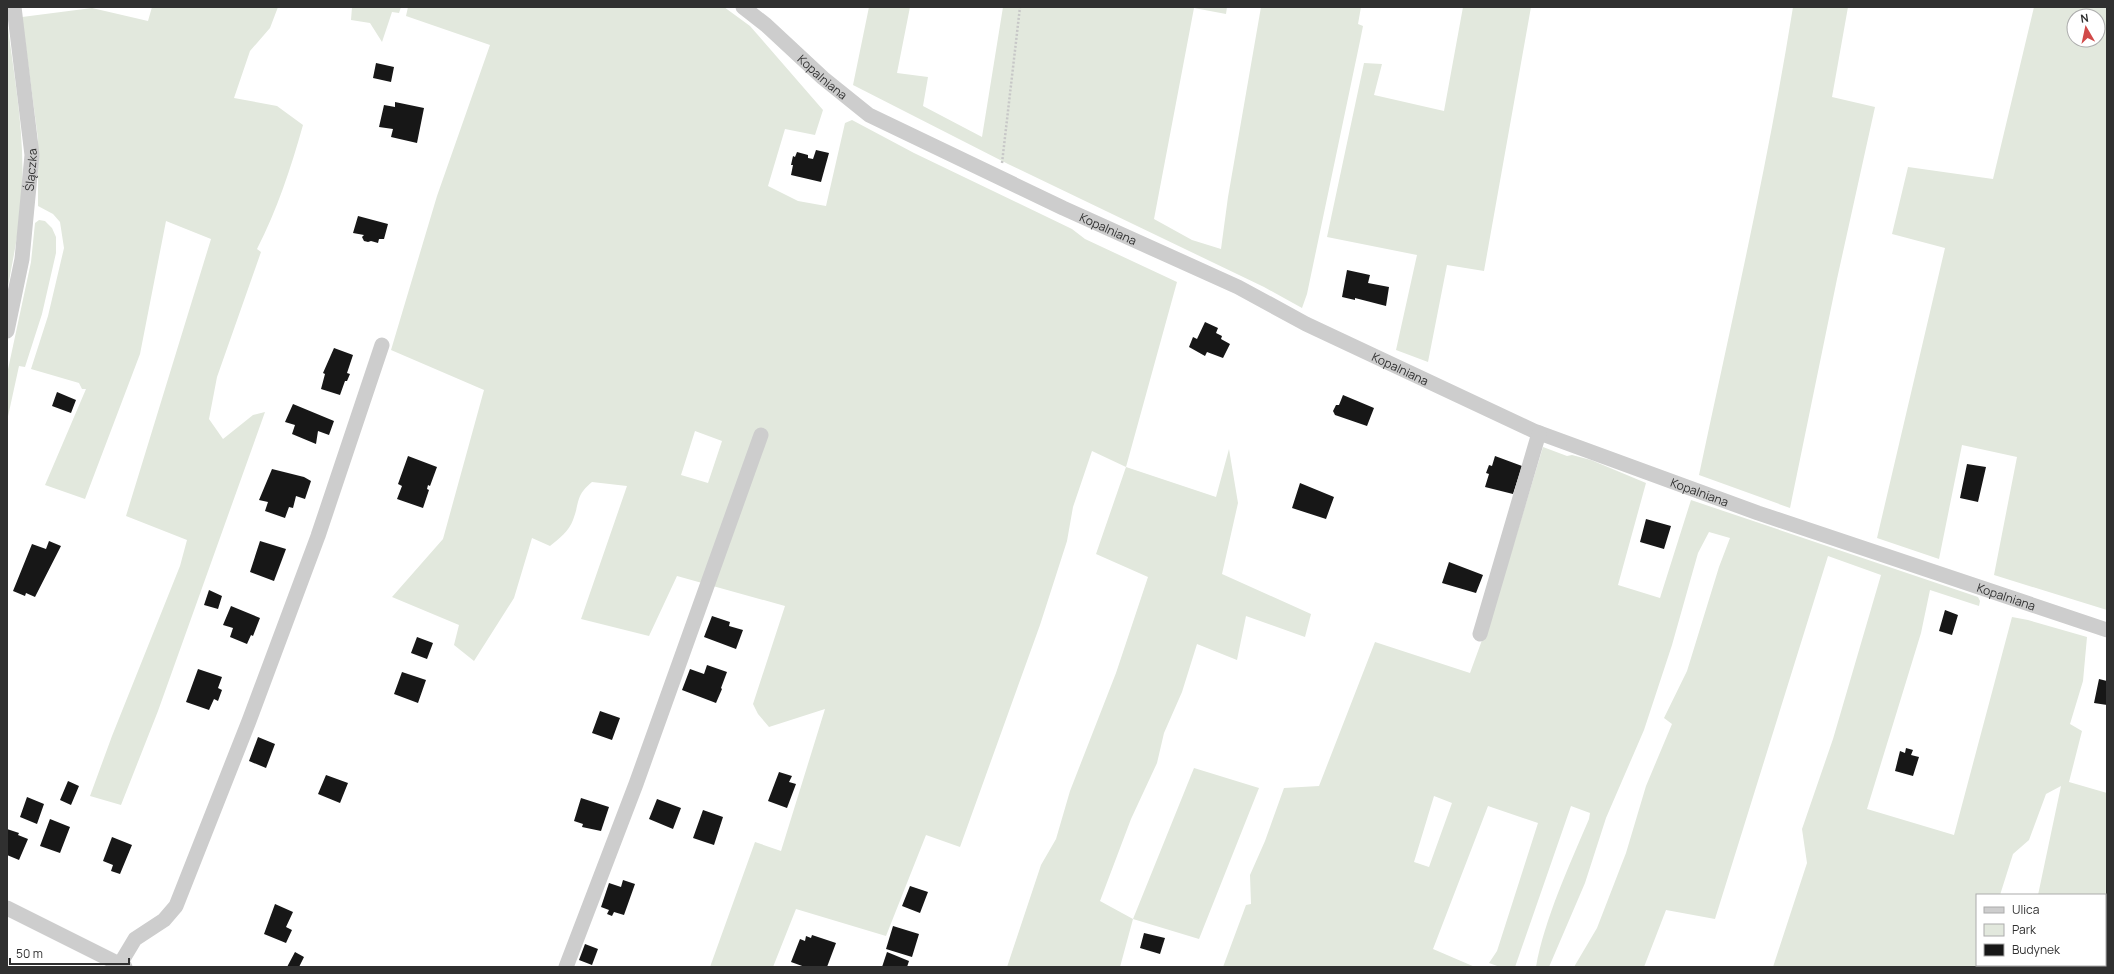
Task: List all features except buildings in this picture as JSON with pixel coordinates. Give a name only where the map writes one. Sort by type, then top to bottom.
[{"type":"street","name":"Ślączka","points":[[7,331],[22,260],[32,155],[14,7]]},
{"type":"street","name":"Kopalniana","points":[[743,7],[766,25],[823,78],[869,115],[1001,178],[1238,287],[1306,324],[1539,433],[1758,513],[2107,630]]},
{"type":"street","points":[[7,908],[123,966],[135,939],[164,920],[176,906],[249,721],[312,551],[382,345]]},
{"type":"street","points":[[1480,634],[1539,433]]},
{"type":"street","points":[[566,967],[636,784],[761,435]]},
{"type":"path","points":[[1001,178],[1006,113],[1020,7]]},
{"type":"green space","points":[[152,7],[278,7],[270,28],[250,51],[234,98],[277,106],[303,125],[283,188],[257,249],[261,252],[217,377],[209,419],[223,439],[253,415],[265,412],[158,711],[121,805],[90,796],[112,736],[180,566],[187,540],[126,516],[211,239],[166,221],[140,354],[85,499],[45,485],[86,389],[82,389],[79,383],[31,369],[48,316],[64,248],[60,222],[53,214],[38,206],[38,139],[22,17],[92,8],[148,21]]},
{"type":"green space","points":[[352,7],[401,7],[399,13],[392,12],[382,42],[370,23],[351,20]]},
{"type":"green space","points":[[408,7],[724,7],[750,26],[823,110],[815,135],[785,129],[768,186],[798,201],[826,206],[845,123],[852,120],[914,153],[1072,229],[1085,239],[1177,282],[1126,467],[1092,451],[1073,507],[1067,541],[1040,625],[960,847],[926,835],[886,936],[796,909],[773,967],[710,967],[755,842],[781,851],[825,709],[769,727],[758,714],[753,704],[785,606],[677,576],[649,636],[581,619],[627,486],[592,482],[580,495],[571,524],[560,538],[550,546],[532,538],[514,598],[474,661],[454,645],[459,625],[392,597],[443,539],[484,390],[391,350],[437,196],[490,45],[406,16]],"holes":[[[695,431],[722,441],[708,483],[681,475]]]},
{"type":"green space","points":[[869,7],[910,7],[897,73],[928,77],[923,106],[982,137],[1003,7],[1227,7],[1226,14],[1194,8],[1154,219],[1192,240],[1221,249],[1228,197],[1261,7],[1361,7],[1358,24],[1363,26],[1307,294],[1302,308],[1264,287],[1008,164],[853,85]]},
{"type":"green space","points":[[1463,7],[1531,7],[1484,271],[1447,265],[1428,362],[1396,350],[1417,255],[1327,237],[1364,63],[1382,64],[1374,95],[1444,111]]},
{"type":"green space","points":[[1793,7],[1848,7],[1832,97],[1875,107],[1837,279],[1790,508],[1699,475],[1761,183]]},
{"type":"green space","points":[[2034,7],[2107,7],[2107,610],[1994,575],[2017,457],[1962,445],[1939,559],[1877,538],[1945,248],[1892,234],[1908,167],[1993,179]]},
{"type":"green space","points":[[7,20],[18,104],[23,168],[20,215],[7,292]]},
{"type":"green space","points":[[39,220],[45,221],[52,228],[56,237],[56,253],[42,314],[25,367],[19,366],[7,421],[7,374],[31,262],[35,223]]},
{"type":"green space","points":[[1543,447],[1567,456],[1572,455],[1591,460],[1646,483],[1618,585],[1660,598],[1691,500],[1978,597],[1980,601],[1979,606],[1930,590],[1921,633],[1867,809],[1954,835],[2012,617],[2028,620],[2087,637],[2083,681],[2070,724],[2082,731],[2069,782],[2107,793],[2107,967],[2019,967],[2106,966],[2106,894],[2038,894],[2061,786],[2046,794],[2029,840],[2013,854],[2000,894],[1976,894],[1976,966],[1979,967],[1773,967],[1807,863],[1802,829],[1833,739],[1881,575],[1828,556],[1715,919],[1666,910],[1644,967],[1574,967],[1597,928],[1626,853],[1646,786],[1672,724],[1664,718],[1687,671],[1719,567],[1730,538],[1709,532],[1698,553],[1672,645],[1644,730],[1606,818],[1585,883],[1549,967],[1536,967],[1545,930],[1566,873],[1589,819],[1590,813],[1571,806],[1515,967],[1500,967],[1489,963],[1497,951],[1538,823],[1488,806],[1433,949],[1475,967],[1223,967],[1246,905],[1251,904],[1250,875],[1265,841],[1284,788],[1319,786],[1375,642],[1470,673],[1497,599]],"holes":[[[1434,796],[1452,803],[1429,867],[1414,862]]]},
{"type":"green space","points":[[1229,449],[1238,503],[1222,574],[1311,614],[1305,637],[1246,616],[1237,660],[1197,644],[1182,692],[1164,733],[1157,763],[1131,819],[1100,901],[1133,919],[1120,967],[1007,967],[1041,865],[1056,839],[1070,791],[1116,673],[1148,577],[1096,554],[1126,467],[1216,497]]},
{"type":"green space","points":[[1194,768],[1259,788],[1199,939],[1133,919]]}]
